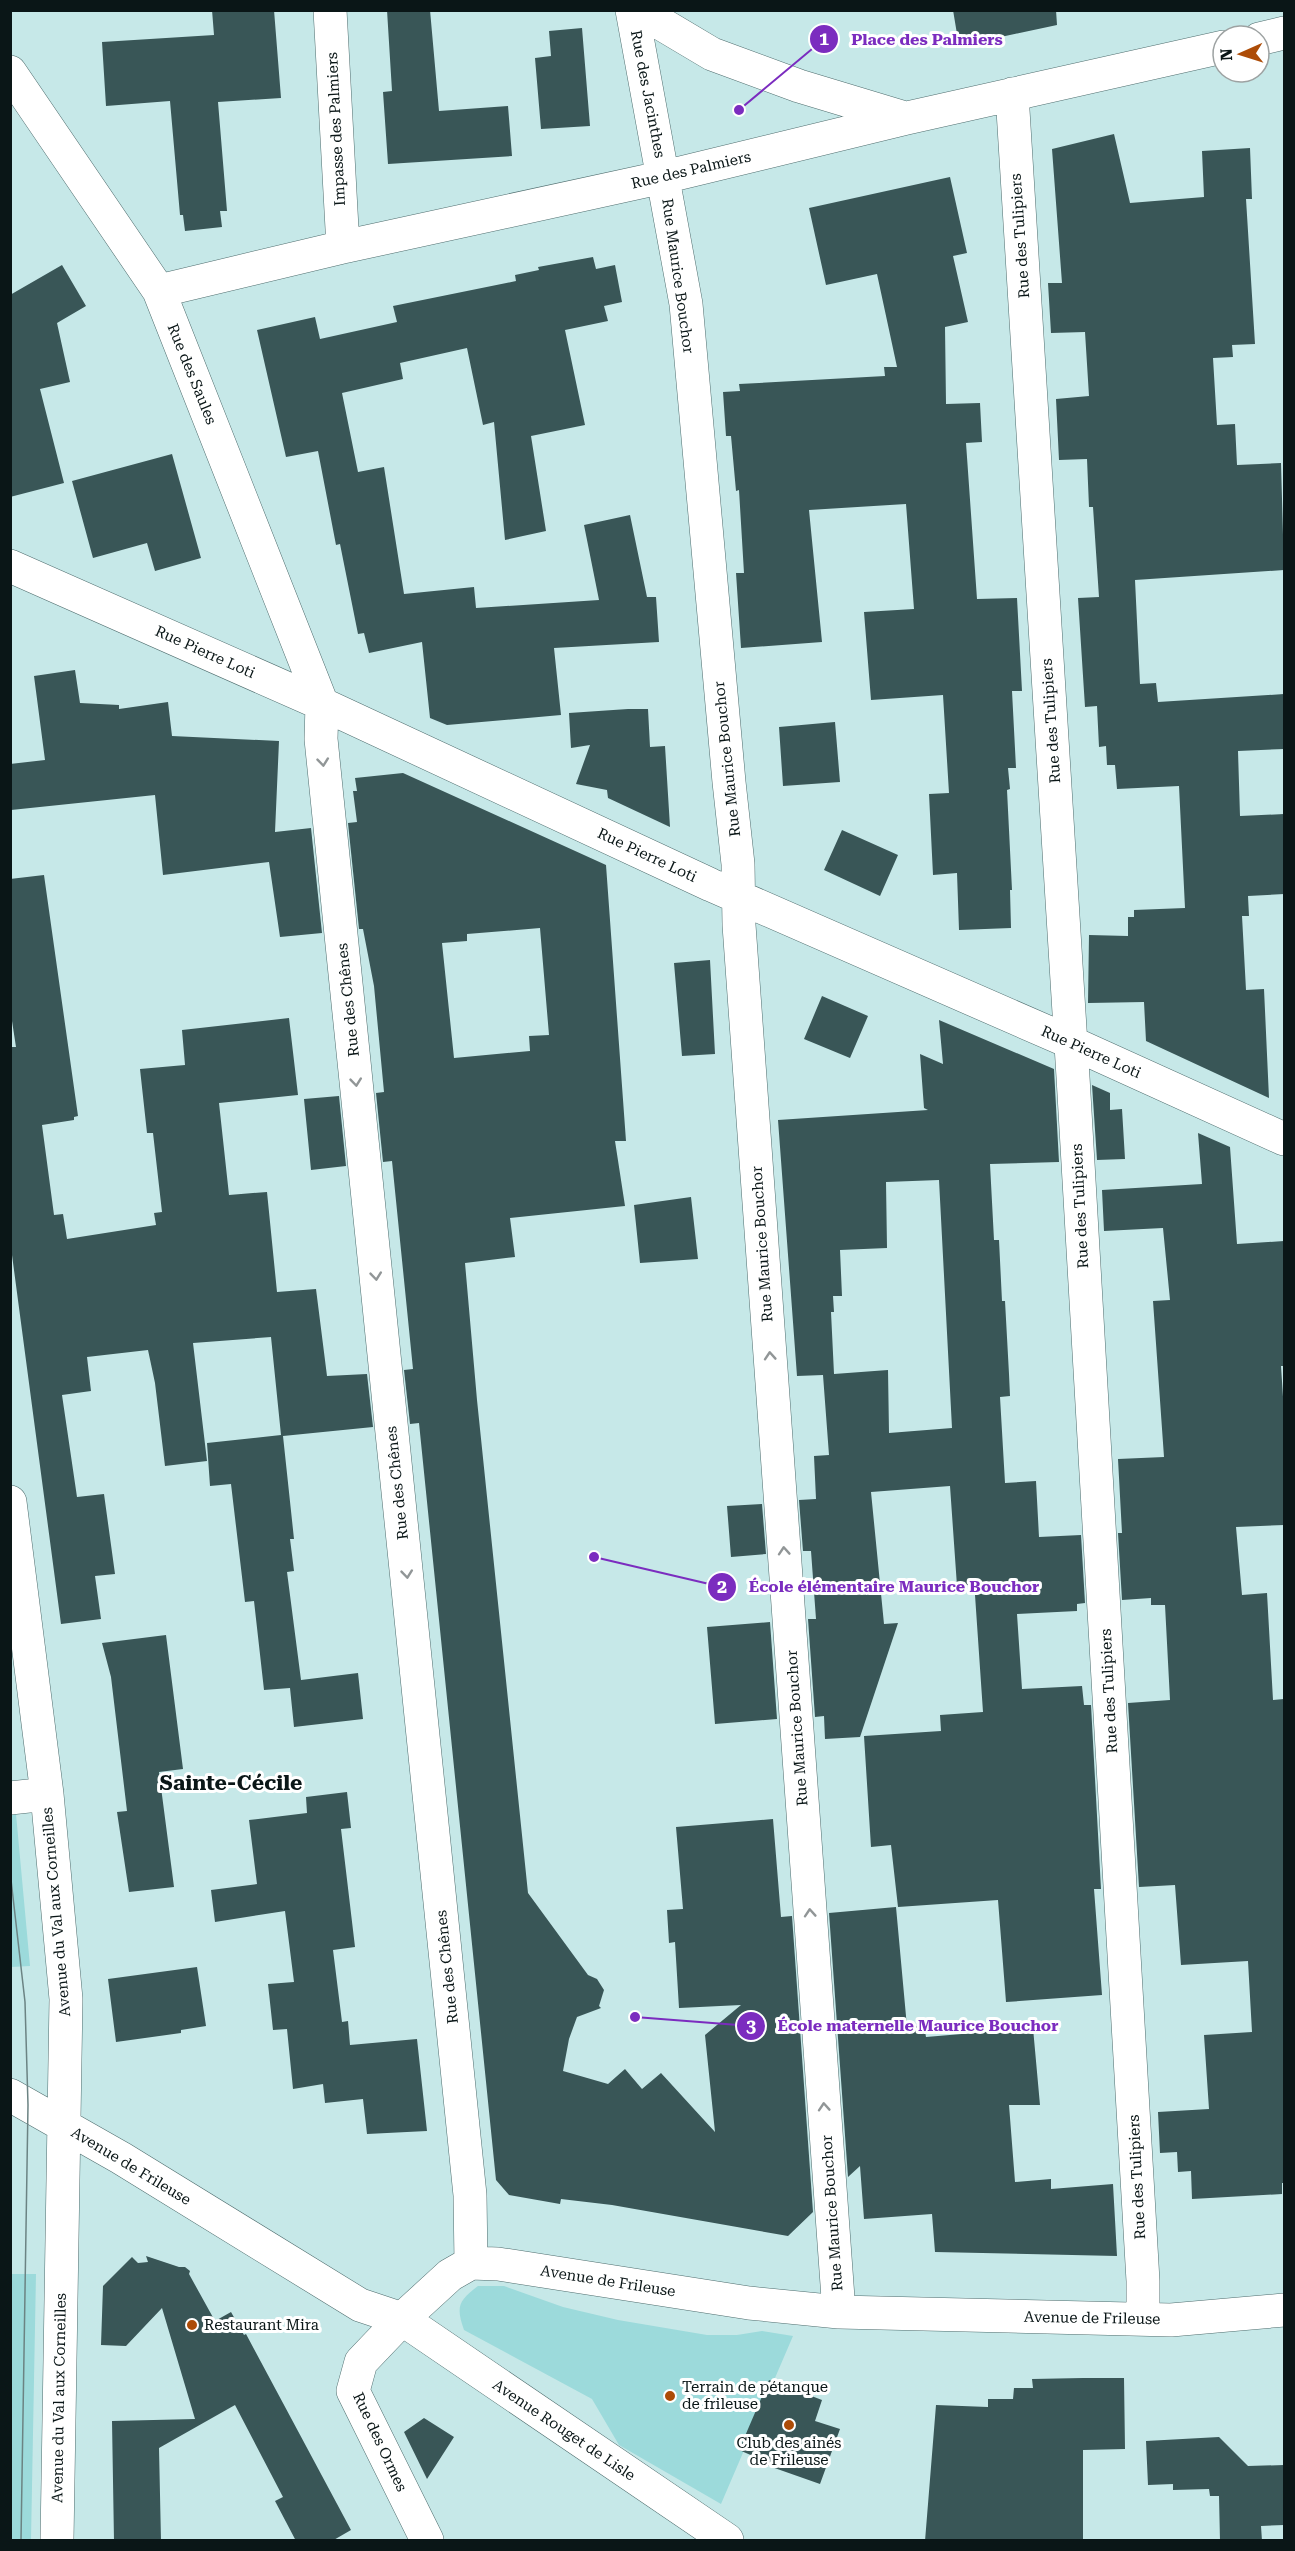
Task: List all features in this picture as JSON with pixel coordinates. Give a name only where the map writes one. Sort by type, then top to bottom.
[{"type":"street","name":"Impasse des Palmiers","points":[[330,10],[343,247]]},
{"type":"street","name":"Rue des Jacinthes","points":[[632,10],[664,177]]},
{"type":"street","points":[[638,10],[712,54],[799,86],[907,118]]},
{"type":"street","name":"Rue des Palmiers","points":[[159,291],[1211,50]]},
{"type":"street","name":"Rue des Saules","points":[[10,72],[159,291],[322,704]]},
{"type":"street","name":"Rue des Tulipiers","points":[[1012,94],[1142,2258],[1143,2319]]},
{"type":"street","name":"Rue Maurice Bouchor","points":[[664,177],[686,304],[726,758],[738,864],[839,2312]]},
{"type":"street","name":"Rue Pierre Loti","points":[[10,566],[322,704],[739,896],[1284,1139]]},
{"type":"street","name":"Rue des Chênes","points":[[322,704],[321,739],[470,2195],[471,2263]]},
{"type":"street","name":"Avenue du Val aux Corneilles","points":[[10,1502],[47,1794],[66,1999],[57,2541]]},
{"type":"street","points":[[10,1798],[47,1794]]},
{"type":"street","name":"Avenue de Frileuse","points":[[10,2095],[121,2158],[360,2305],[402,2319]]},
{"type":"street","points":[[402,2319],[450,2275],[471,2263]]},
{"type":"street","name":"Avenue de Frileuse","points":[[471,2263],[498,2264],[749,2303],[839,2312],[1171,2320],[1284,2310]]},
{"type":"street","name":"Rue des Ormes","points":[[402,2319],[361,2362],[353,2391],[427,2541]]},
{"type":"street","name":"Avenue Rouget de Lisle","points":[[402,2319],[727,2541]]},
{"type":"shaded area","points":[[16,1814],[30,1966],[11,1967],[10,1815]]},
{"type":"shaded area","points":[[11,2274],[36,2274],[31,2540],[11,2540]]},
{"type":"shaded area","points":[[478,2286],[504,2286],[563,2307],[618,2320],[707,2335],[737,2335],[762,2331],[793,2336],[721,2504],[619,2445],[592,2399],[464,2330],[460,2305],[466,2296]]},
{"type":"building","points":[[212,10],[274,10],[281,98],[218,102],[227,211],[220,211],[222,227],[185,231],[183,215],[180,215],[170,101],[106,106],[102,42],[214,35]]},
{"type":"building","points":[[387,10],[430,10],[439,111],[508,106],[512,156],[388,164],[383,92],[392,91]]},
{"type":"building","points":[[953,10],[1056,10],[1057,25],[959,46]]},
{"type":"building","points":[[582,28],[590,126],[541,129],[535,58],[551,56],[549,31]]},
{"type":"building","points":[[1114,134],[1130,203],[1204,197],[1202,151],[1250,148],[1252,199],[1246,199],[1255,344],[1232,345],[1233,357],[1213,358],[1217,425],[1235,424],[1237,465],[1281,463],[1284,570],[1135,580],[1140,684],[1156,683],[1158,702],[1284,694],[1284,749],[1238,751],[1240,816],[1284,814],[1284,894],[1248,896],[1249,916],[1242,916],[1246,990],[1264,989],[1269,1098],[1146,1041],[1144,1002],[1088,1003],[1089,935],[1128,936],[1128,917],[1134,917],[1134,910],[1185,908],[1179,786],[1117,789],[1115,765],[1107,765],[1106,746],[1099,747],[1097,706],[1085,707],[1078,598],[1099,597],[1093,507],[1089,507],[1087,459],[1059,460],[1056,399],[1089,396],[1085,332],[1051,333],[1048,283],[1062,283],[1052,149]]},
{"type":"building","points":[[950,177],[967,253],[953,256],[968,322],[945,327],[946,404],[980,403],[982,442],[966,443],[977,599],[1017,598],[1022,691],[1012,691],[1016,768],[1008,768],[1011,928],[959,930],[957,873],[933,875],[929,794],[949,793],[943,695],[871,700],[864,612],[914,609],[906,504],[809,510],[822,642],[741,648],[736,573],[744,573],[739,490],[736,491],[731,436],[726,436],[723,392],[740,391],[739,384],[885,376],[884,367],[897,367],[877,274],[826,285],[809,208]]},
{"type":"building","points":[[593,257],[596,269],[615,265],[622,302],[604,306],[608,321],[565,330],[585,425],[531,436],[546,531],[505,540],[494,422],[483,425],[467,348],[400,363],[403,379],[342,393],[358,472],[384,467],[404,594],[474,587],[476,608],[599,600],[584,525],[630,515],[647,597],[656,597],[659,642],[554,648],[561,715],[447,725],[430,718],[422,642],[369,653],[364,633],[358,634],[340,544],[336,545],[318,451],[286,457],[257,330],[315,317],[320,339],[397,322],[393,306],[516,281],[515,275],[539,270],[538,267]]},
{"type":"building","points":[[62,265],[86,306],[57,323],[70,382],[40,389],[64,483],[10,497],[10,295]]},
{"type":"building","points":[[172,454],[201,558],[155,571],[147,543],[93,558],[72,481]]},
{"type":"building","points":[[75,670],[80,703],[119,705],[119,709],[168,702],[172,736],[279,741],[275,832],[311,828],[322,933],[280,937],[269,862],[163,875],[155,795],[11,810],[10,764],[45,760],[34,676]]},
{"type":"building","points":[[648,709],[650,747],[665,746],[670,827],[608,798],[607,790],[576,784],[590,745],[571,748],[569,713]]},
{"type":"building","points":[[835,722],[840,782],[783,786],[779,727]]},
{"type":"building","points":[[403,773],[606,865],[626,1141],[615,1141],[625,1206],[510,1218],[515,1257],[465,1263],[528,1893],[588,1975],[597,1979],[604,1990],[599,2006],[601,2008],[577,2017],[569,2039],[563,2071],[608,2084],[625,2069],[642,2089],[661,2073],[715,2132],[705,2035],[741,2005],[679,2008],[675,1942],[669,1943],[667,1910],[683,1909],[676,1827],[773,1819],[781,1917],[792,1916],[813,2212],[788,2236],[612,2205],[561,2199],[560,2204],[509,2195],[496,2180],[419,1423],[410,1424],[404,1370],[413,1369],[392,1161],[383,1162],[376,1093],[384,1092],[374,986],[363,929],[359,929],[348,823],[357,822],[353,791],[357,791],[355,778]],"holes":[[[540,928],[549,1035],[529,1036],[530,1051],[454,1058],[442,943],[467,941],[467,934]]]},
{"type":"building","points":[[842,830],[898,855],[880,896],[824,870]]},
{"type":"building","points":[[44,875],[78,1116],[74,1117],[74,1120],[42,1125],[54,1215],[63,1214],[67,1239],[156,1225],[154,1213],[162,1212],[153,1133],[147,1133],[140,1069],[185,1065],[182,1030],[289,1018],[298,1095],[219,1103],[229,1195],[267,1192],[277,1292],[316,1289],[327,1376],[367,1374],[373,1427],[283,1436],[294,1539],[290,1539],[294,1571],[287,1572],[301,1680],[358,1673],[363,1719],[294,1727],[290,1688],[264,1690],[254,1601],[245,1602],[231,1484],[210,1486],[207,1443],[281,1435],[271,1337],[193,1343],[207,1461],[165,1466],[155,1383],[148,1350],[87,1357],[91,1391],[62,1395],[77,1497],[104,1494],[115,1574],[95,1576],[101,1619],[61,1624],[10,1240],[10,1047],[16,1047],[10,1008],[10,879]]},
{"type":"building","points":[[710,960],[715,1054],[682,1056],[674,963]]},
{"type":"building","points":[[822,996],[868,1016],[850,1058],[804,1039]]},
{"type":"building","points":[[939,1020],[1054,1069],[1059,1162],[990,1164],[994,1240],[999,1240],[1002,1301],[1005,1301],[1010,1396],[1000,1397],[1005,1483],[1036,1481],[1039,1537],[1081,1535],[1085,1603],[1077,1604],[1077,1611],[1017,1614],[1022,1689],[1082,1686],[1084,1705],[1091,1705],[1101,1889],[1094,1889],[1102,1995],[1006,2002],[998,1900],[898,1907],[891,1845],[871,1847],[864,1736],[941,1731],[940,1715],[983,1712],[975,1595],[970,1595],[969,1585],[957,1586],[950,1486],[871,1492],[884,1624],[898,1623],[860,1737],[825,1739],[824,1716],[815,1717],[808,1619],[816,1619],[811,1551],[803,1551],[799,1500],[816,1499],[814,1456],[829,1455],[823,1375],[797,1376],[778,1120],[928,1110],[924,1108],[920,1054],[943,1064]],"holes":[[[939,1180],[952,1428],[889,1433],[888,1370],[834,1374],[831,1312],[834,1312],[833,1296],[842,1296],[840,1250],[887,1248],[886,1182]]]},
{"type":"building","points":[[1092,1085],[1110,1093],[1110,1110],[1122,1109],[1125,1159],[1097,1160]]},
{"type":"building","points":[[339,1096],[346,1166],[311,1170],[304,1099]]},
{"type":"building","points":[[1198,1133],[1230,1147],[1237,1244],[1284,1241],[1284,1366],[1281,1366],[1284,1412],[1284,1525],[1236,1527],[1242,1595],[1267,1593],[1273,1700],[1284,1699],[1284,2183],[1282,2183],[1282,2194],[1192,2199],[1191,2171],[1178,2172],[1177,2152],[1160,2153],[1158,2112],[1209,2109],[1204,2035],[1252,2032],[1248,1961],[1181,1965],[1175,1885],[1139,1887],[1128,1703],[1170,1700],[1165,1605],[1151,1605],[1151,1598],[1122,1600],[1118,1533],[1122,1533],[1118,1459],[1164,1457],[1153,1301],[1170,1300],[1163,1228],[1104,1231],[1102,1190],[1202,1184]]},
{"type":"building","points":[[691,1197],[698,1259],[640,1263],[634,1205]]},
{"type":"building","points":[[762,1504],[766,1554],[731,1557],[727,1506]]},
{"type":"building","points":[[770,1622],[777,1719],[715,1724],[707,1627]]},
{"type":"building","points":[[166,1635],[183,1769],[159,1772],[174,1887],[129,1892],[117,1812],[127,1811],[111,1677],[102,1643]]},
{"type":"building","points":[[347,1792],[351,1828],[341,1829],[355,1947],[333,1950],[342,2022],[348,2021],[350,2045],[417,2039],[427,2131],[367,2134],[363,2099],[325,2103],[323,2084],[293,2089],[287,2029],[273,2030],[268,1984],[294,1982],[285,1911],[215,1922],[211,1890],[257,1884],[249,1820],[307,1813],[306,1797]]},
{"type":"building","points":[[896,1907],[907,2027],[924,2025],[926,2037],[1033,2028],[1040,2105],[1009,2105],[1015,2182],[1051,2179],[1051,2189],[1113,2184],[1117,2256],[935,2252],[932,2214],[864,2219],[860,2166],[848,2177],[829,1913]]},
{"type":"building","points":[[197,1967],[206,2026],[181,2030],[181,2033],[116,2042],[108,1979]]},
{"type":"building","points":[[146,2256],[185,2267],[190,2271],[189,2274],[215,2321],[231,2312],[244,2335],[246,2334],[351,2530],[332,2541],[296,2541],[275,2501],[283,2497],[235,2405],[159,2448],[161,2541],[114,2541],[112,2421],[195,2419],[162,2308],[126,2346],[101,2345],[103,2286],[132,2257],[138,2263],[148,2262]]},
{"type":"building","points":[[1124,2378],[1125,2449],[1083,2450],[1083,2541],[925,2541],[936,2405],[988,2407],[988,2399],[1013,2399],[1014,2388],[1033,2388],[1032,2379]]},
{"type":"building","name":"Club des ainés de Frileuse","points":[[769,2380],[822,2400],[815,2421],[840,2429],[820,2484],[766,2465],[767,2462],[739,2450]]},
{"type":"building","points":[[424,2418],[454,2437],[427,2479],[404,2432]]},
{"type":"building","points":[[1219,2437],[1248,2466],[1284,2465],[1284,2525],[1261,2526],[1262,2541],[1220,2541],[1219,2496],[1210,2496],[1209,2489],[1173,2490],[1173,2484],[1148,2485],[1146,2441]]},
{"type":"tram line","points":[[10,1871],[25,2002],[28,2105],[21,2540]]},
{"type":"place","name":"Place des Palmiers","points":[[739,110]]},
{"type":"place","name":"École élémentaire Maurice Bouchor","points":[[594,1557]]},
{"type":"place","name":"École maternelle Maurice Bouchor","points":[[635,2017]]},
{"type":"place","name":"Restaurant Mira","points":[[192,2325]]},
{"type":"place","name":"Terrain de pétanque de frileuse","points":[[670,2396]]},
{"type":"place","name":"Club des ainés de Frileuse","points":[[789,2425]]},
{"type":"district","name":"Sainte-Cécile","points":[[231,1783]]}]
